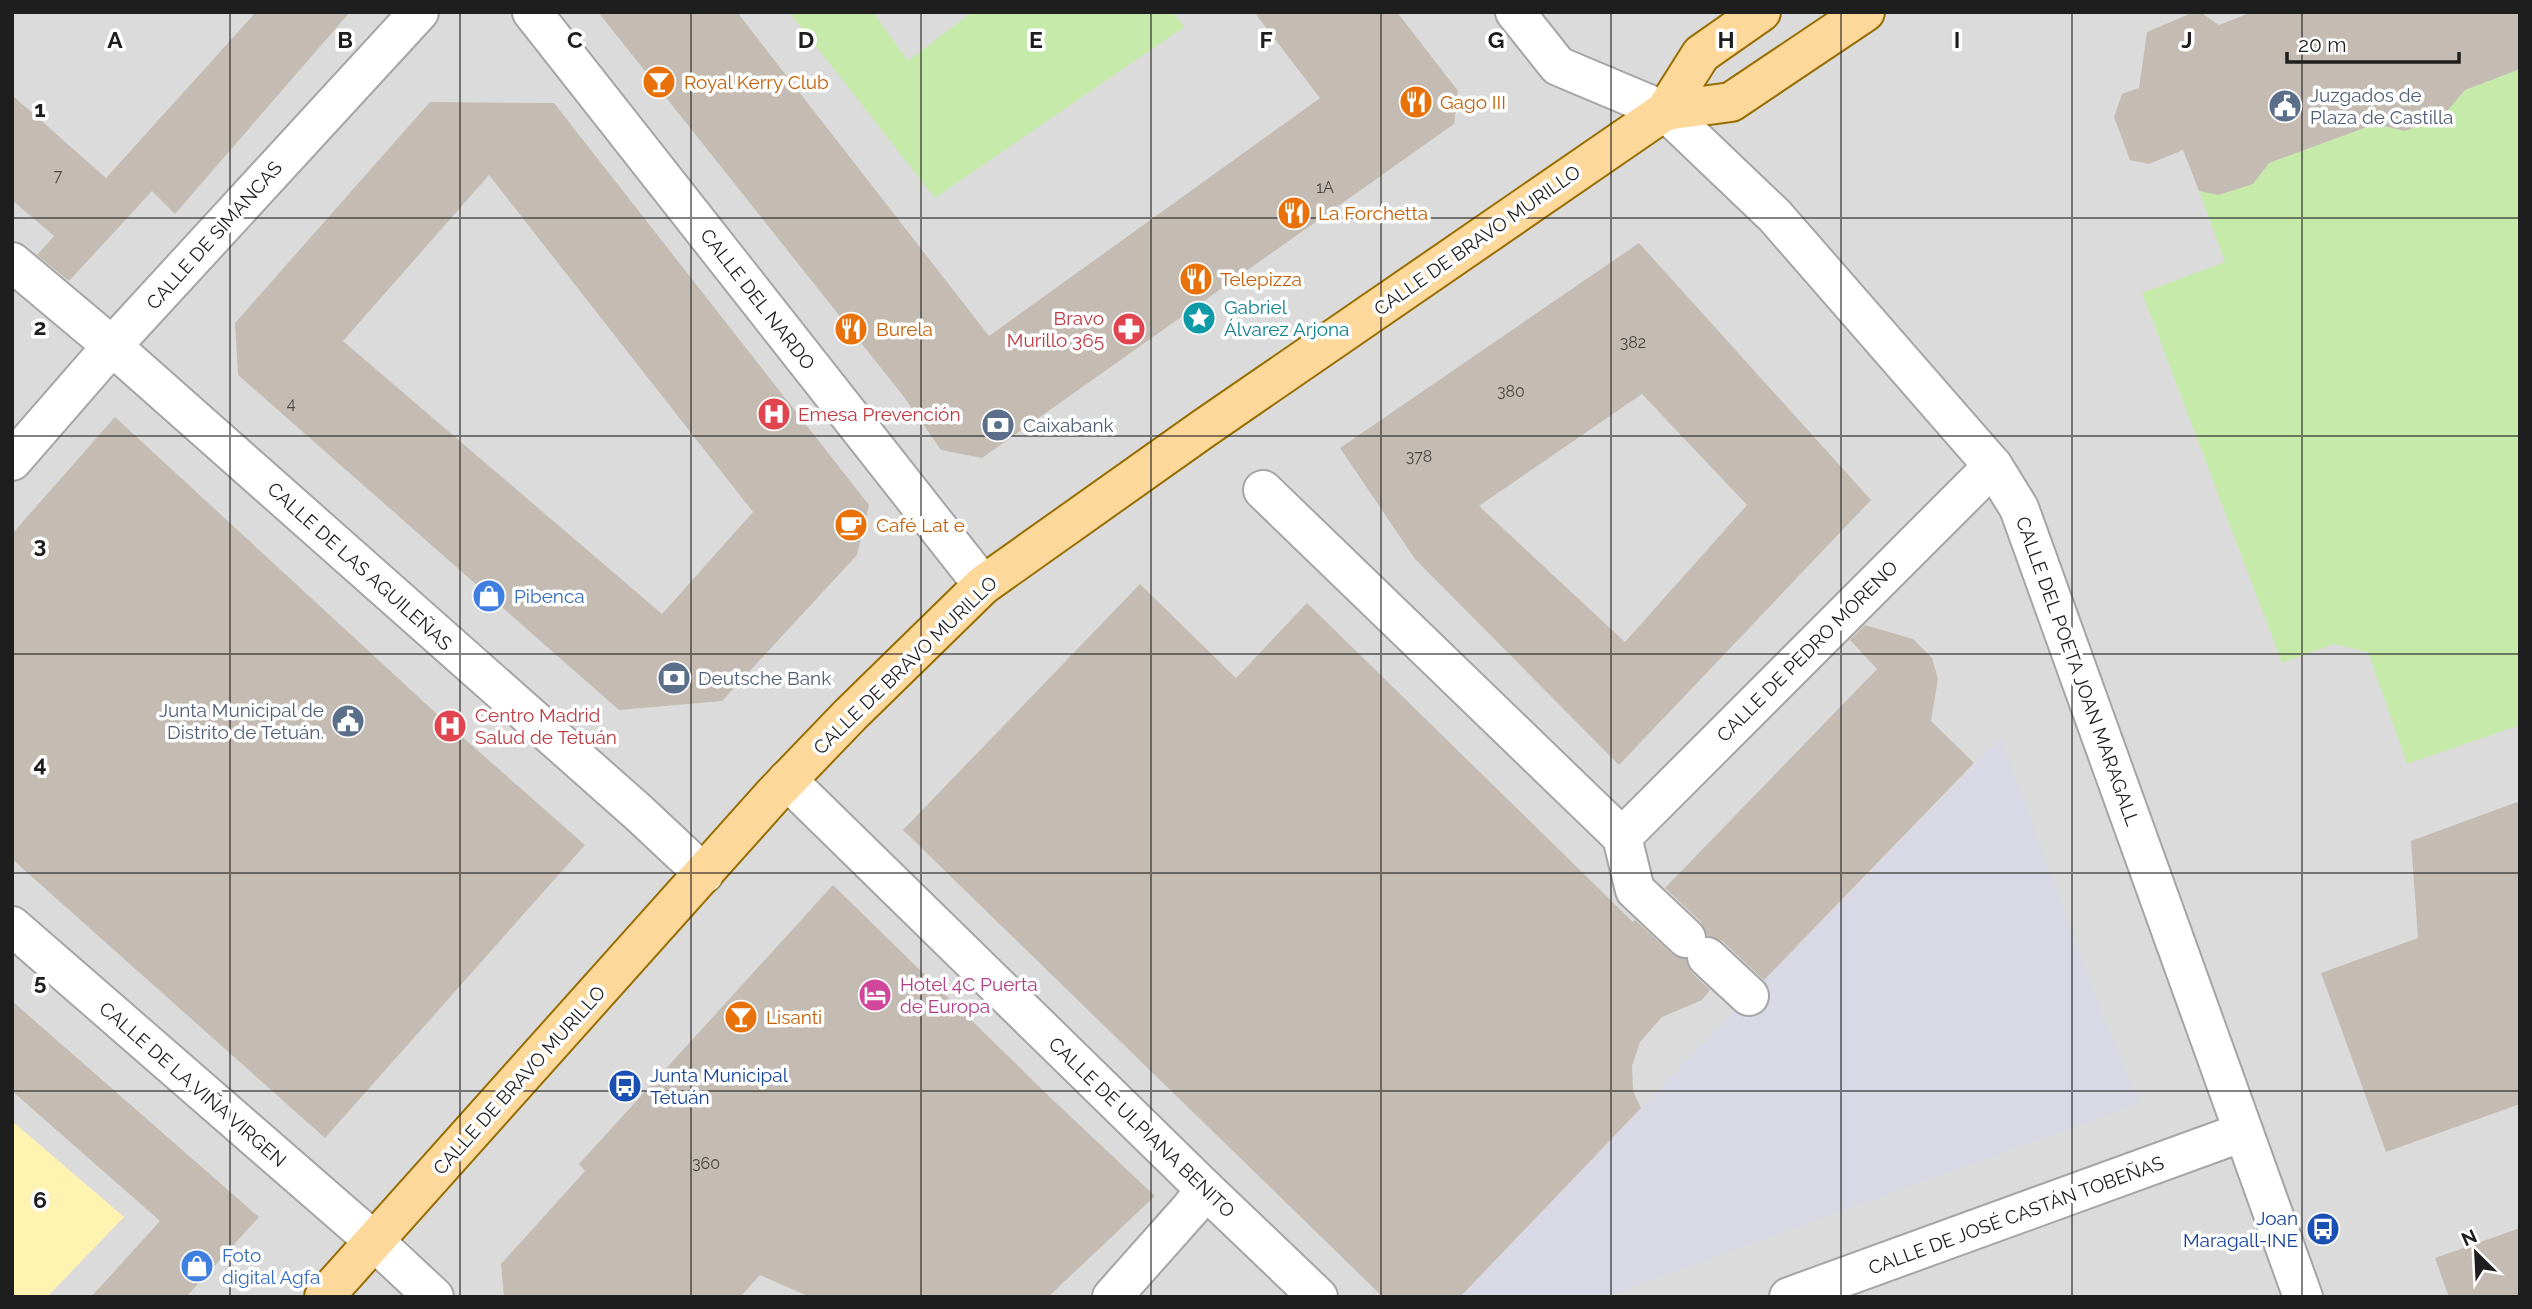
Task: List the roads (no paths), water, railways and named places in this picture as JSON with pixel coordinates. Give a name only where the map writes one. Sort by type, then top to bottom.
[{"type":"main road","name":"CALLE DE BRAVO MURILLO","points":[[324,1297],[788,780],[983,585],[1203,429],[1665,111],[1701,54],[1761,12]]},
{"type":"main road","name":"CALLE DE BRAVO MURILLO","points":[[1665,111],[1731,102],[1865,12]]},
{"type":"street","name":"CALLE DE SIMANCAS","points":[[12,461],[113,346],[419,12]]},
{"type":"street","name":"CALLE DEL NARDO","points":[[532,12],[983,585]]},
{"type":"street","points":[[1515,12],[1558,66],[1665,111]]},
{"type":"street","name":"CALLE DEL POETA JOAN MARAGALL","points":[[1665,111],[1775,216],[1993,466],[2019,508],[2303,1297]]},
{"type":"street","name":"CALLE DE LAS AGUILEÑAS","points":[[12,262],[113,346],[629,804],[704,874]]},
{"type":"street","name":"CALLE DE PEDRO MORENO","points":[[1622,837],[1993,466]]},
{"type":"street","points":[[1263,490],[1622,837],[1635,890],[1749,996]]},
{"type":"street","name":"CALLE DE ULPIANA BENITO","points":[[788,780],[1318,1297]]},
{"type":"street","name":"CALLE DE LA VIÑA VIRGEN","points":[[12,926],[374,1241],[434,1297]]},
{"type":"street","name":"CALLE DE JOSÉ CASTÁN TOBEÑAS","points":[[1788,1297],[2243,1132]]},
{"type":"street","points":[[1111,1297],[1205,1189]]},
{"type":"place","name":"Royal Kerry Club","points":[[659,82]]},
{"type":"place","name":"Gago III","points":[[1416,102]]},
{"type":"place","name":"Juzgados de Plaza de Castilla","points":[[2285,106]]},
{"type":"place","name":"La Forchetta","points":[[1294,213]]},
{"type":"place","name":"Telepizza","points":[[1196,279]]},
{"type":"place","name":"Gabriel Álvarez Arjona","points":[[1199,318]]},
{"type":"place","name":"Burela","points":[[851,329]]},
{"type":"place","name":"Bravo Murillo 365","points":[[1129,329]]},
{"type":"place","name":"Emesa Prevención","points":[[774,414]]},
{"type":"place","name":"Caixabank","points":[[998,425]]},
{"type":"place","name":"Café Lat e","points":[[851,525]]},
{"type":"place","name":"Pibenca","points":[[489,596]]},
{"type":"place","name":"Deutsche Bank","points":[[674,678]]},
{"type":"place","name":"Junta Municipal de Distrito de Tetuán.","points":[[348,721]]},
{"type":"place","name":"Centro Madrid Salud de Tetuán","points":[[450,726]]},
{"type":"place","name":"Hotel 4C Puerta de Europa","points":[[875,995]]},
{"type":"place","name":"Lisanti","points":[[741,1017]]},
{"type":"place","name":"Junta Municipal Tetuán","points":[[625,1086]]},
{"type":"place","name":"Joan Maragall-INE","points":[[2323,1229]]},
{"type":"place","name":"Foto digital Agfa","points":[[197,1266]]}]
